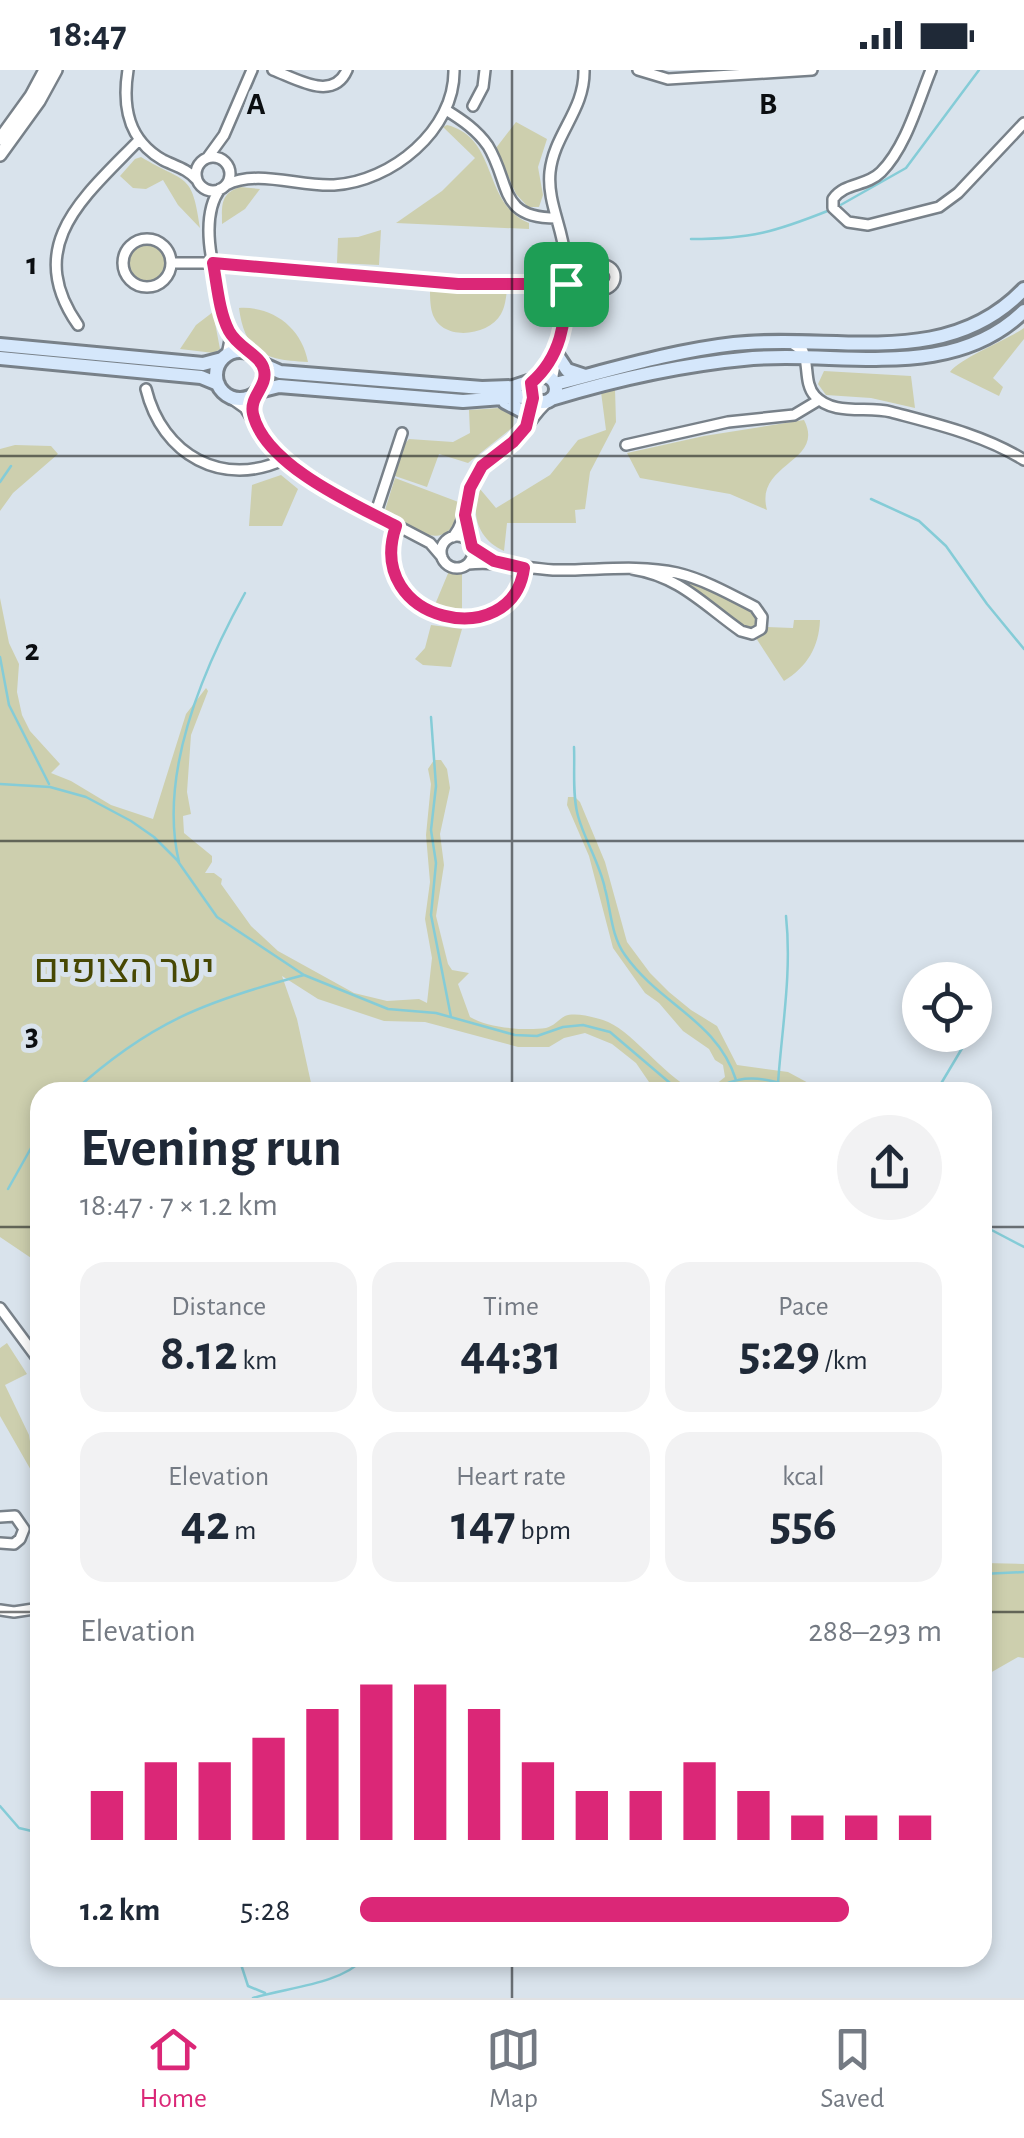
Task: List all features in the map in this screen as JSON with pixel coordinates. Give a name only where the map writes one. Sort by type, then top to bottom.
[{"type":"main road","points":[[0,345],[203,364],[244,351],[280,372],[500,388],[588,376],[685,351],[788,342],[935,340],[986,320],[1024,288]]},
{"type":"main road","points":[[225,357],[216,375],[218,384],[228,396],[242,400],[279,386],[463,401],[532,397],[542,402],[688,367],[786,357],[916,358],[950,353],[994,334],[1024,311]]},
{"type":"main road","points":[[558,350],[567,370],[588,376]]},
{"type":"main road","points":[[0,358],[201,377],[218,384]]},
{"type":"main road","points":[[258,392],[264,380],[262,364]]},
{"type":"main road","points":[[532,397],[530,388],[545,380]]},
{"type":"main road","points":[[545,380],[550,400]]},
{"type":"main road","points":[[497,400],[527,420]]},
{"type":"street","points":[[0,140],[45,70]]},
{"type":"street","points":[[0,155],[40,101],[56,70]]},
{"type":"street","points":[[128,70],[126,113],[139,140],[149,151],[190,173],[211,190],[235,180],[327,185],[358,181],[406,156],[427,137],[446,110],[454,70]]},
{"type":"street","points":[[210,218],[196,168],[224,135],[252,70]]},
{"type":"street","points":[[273,70],[327,88],[338,83],[347,70]]},
{"type":"street","points":[[473,106],[483,87],[484,70]]},
{"type":"street","points":[[545,380],[558,350],[566,282],[565,252],[550,190],[551,166],[581,100],[584,70]]},
{"type":"street","points":[[638,70],[668,80],[812,70]]},
{"type":"street","points":[[931,70],[881,172],[838,191],[833,199],[833,208],[848,222],[868,225],[939,207],[981,171],[1024,123]]},
{"type":"street","points":[[446,110],[483,140],[514,206],[529,216],[556,218]]},
{"type":"street","points":[[224,135],[230,175],[211,203],[210,218],[213,263],[230,340],[225,357]]},
{"type":"street","points":[[78,325],[62,298],[56,277],[55,259],[61,235],[87,194],[139,140]]},
{"type":"street","points":[[170,163],[186,166],[205,159],[256,179]]},
{"type":"street","points":[[145,239],[162,244],[172,263],[164,280],[148,288],[131,281],[123,265],[128,249],[145,239]]},
{"type":"street","points":[[172,263],[445,283],[592,279]]},
{"type":"street","points":[[228,330],[244,351]]},
{"type":"street","points":[[788,342],[798,346],[806,357],[812,393],[819,400],[844,409],[879,409],[943,426],[1024,460]]},
{"type":"street","points":[[786,357],[800,365],[808,379]]},
{"type":"street","points":[[808,379],[813,367],[831,358]]},
{"type":"street","points":[[146,389],[160,425],[177,445],[203,462],[224,470],[246,472],[285,459]]},
{"type":"street","points":[[258,392],[252,405],[258,429]]},
{"type":"street","points":[[228,396],[245,408],[285,459],[375,515],[430,543],[454,567],[501,564],[524,568],[632,569],[664,571],[692,577],[754,607],[762,617],[761,629],[752,634],[741,631],[686,587],[632,569]]},
{"type":"street","points":[[527,420],[532,397]]},
{"type":"street","points":[[442,556],[442,548],[465,515],[476,474],[488,459],[513,442],[527,420],[550,400]]},
{"type":"street","points":[[626,445],[728,422],[794,415],[819,400]]},
{"type":"street","points":[[375,515],[402,433]]},
{"type":"street","points":[[465,515],[472,558],[468,564]]},
{"type":"street","points":[[396,526],[390,552],[400,584],[416,603],[438,616],[468,618],[490,612],[516,591],[524,568]]},
{"type":"street","points":[[418,537],[434,542],[451,538],[471,544],[501,564]]},
{"type":"street","points":[[0,1308],[30,1348]]},
{"type":"street","points":[[0,1516],[15,1516],[24,1529],[14,1544],[0,1543]]},
{"type":"street","points":[[0,1610],[30,1610]]},
{"type":"green space","points":[[516,122],[547,139],[538,167],[543,195],[539,207],[528,207],[516,194],[496,148]]},
{"type":"green space","points":[[443,127],[464,132],[475,143],[504,202],[529,223],[529,229],[396,223],[442,191],[475,158]]},
{"type":"green space","points":[[141,157],[177,176],[190,188],[200,228],[178,205],[163,180],[146,189],[133,188],[120,176]]},
{"type":"green space","points":[[240,187],[260,189],[245,209],[222,224],[226,197]]},
{"type":"green space","points":[[381,230],[379,265],[337,263],[338,238]]},
{"type":"green space","points":[[147,242],[162,248],[168,263],[162,278],[147,284],[132,278],[126,263],[132,248]]},
{"type":"green space","points":[[430,287],[507,290],[495,322],[465,333],[454,332],[437,322],[431,309]]},
{"type":"green space","points":[[239,308],[263,311],[284,322],[299,339],[308,362],[260,352],[246,336]]},
{"type":"green space","points":[[213,312],[220,349],[214,353],[180,349],[196,325]]},
{"type":"green space","points":[[1024,328],[1024,339],[993,378],[1003,387],[999,396],[950,372],[964,361]]},
{"type":"green space","points":[[824,371],[911,376],[915,408],[871,398],[826,395],[818,384]]},
{"type":"green space","points":[[615,389],[616,422],[590,472],[585,509],[575,510],[576,523],[507,523],[504,551],[495,546],[478,525],[480,489],[496,508],[550,475],[578,440],[606,430],[601,392]]},
{"type":"green space","points":[[499,408],[514,414],[513,427],[468,463],[439,454],[427,487],[395,476],[403,446],[409,439],[453,442],[470,433],[469,410]]},
{"type":"green space","points":[[804,420],[806,445],[770,482],[767,510],[730,494],[640,478],[627,453],[704,436]]},
{"type":"green space","points":[[15,445],[51,446],[58,454],[13,493],[0,511],[0,449]]},
{"type":"green space","points":[[281,475],[298,489],[282,526],[249,526],[252,485]]},
{"type":"green space","points":[[395,478],[461,503],[450,529],[442,535],[423,534],[388,516],[385,510]]},
{"type":"green space","points":[[449,571],[462,573],[462,610],[434,607]]},
{"type":"green space","points":[[672,576],[692,581],[752,610],[759,617],[757,628],[745,629],[701,593]]},
{"type":"green space","name":"יער הצופים","points":[[0,598],[9,643],[19,664],[17,692],[22,715],[30,731],[60,764],[51,773],[111,805],[153,819],[186,714],[206,688],[191,735],[187,792],[191,814],[183,816],[184,833],[212,856],[205,873],[222,879],[221,884],[251,926],[278,951],[354,993],[387,1001],[419,999],[427,1003],[432,958],[425,919],[430,882],[426,835],[431,784],[428,769],[434,760],[441,760],[450,788],[440,834],[444,865],[436,916],[448,964],[452,970],[469,973],[458,984],[470,1017],[496,1026],[528,1029],[549,1027],[569,1015],[603,1020],[624,1032],[680,1082],[649,1082],[636,1063],[612,1044],[585,1033],[549,1047],[518,1047],[425,1022],[384,1021],[318,999],[282,976],[297,1019],[311,1082],[30,1082],[30,1257],[0,1237]]},
{"type":"green space","points":[[794,620],[820,620],[819,630],[810,655],[784,681],[756,638],[767,627],[793,628]]},
{"type":"green space","points":[[431,625],[462,629],[451,667],[423,665],[415,659],[425,648]]},
{"type":"green space","name":"יער הצופים","points":[[568,797],[580,802],[605,862],[627,942],[650,973],[691,1010],[717,1026],[737,1065],[788,1072],[806,1082],[719,1082],[725,1077],[723,1065],[645,993],[613,948],[589,856],[567,805]]},
{"type":"green space","points":[[7,1343],[27,1374],[5,1385],[29,1435],[30,1468],[0,1416],[0,1348]]},
{"type":"green space","points":[[992,1563],[1024,1564],[1024,1658],[1018,1657],[992,1672]]},
{"type":"waterway","points":[[837,207],[906,168],[979,70]]},
{"type":"waterway","points":[[691,239],[762,233],[830,210]]},
{"type":"waterway","points":[[0,482],[11,466]]},
{"type":"waterway","points":[[871,499],[919,521],[946,546],[1024,649]]},
{"type":"waterway","points":[[179,862],[175,794],[188,723],[214,655],[245,593]]},
{"type":"waterway","points":[[0,657],[9,705],[49,784]]},
{"type":"waterway","points":[[431,717],[436,786],[431,830],[436,863],[431,915],[451,1017]]},
{"type":"waterway","points":[[574,747],[578,816],[603,880],[620,948],[654,987],[716,1042],[736,1080]]},
{"type":"waterway","points":[[0,784],[50,787],[86,797],[131,821],[177,860],[217,917],[304,975],[388,1009],[436,1013],[515,1035],[537,1036],[583,1025],[610,1032],[669,1082]]},
{"type":"waterway","points":[[778,1082],[787,979],[786,916]]},
{"type":"waterway","points":[[85,1082],[127,1048],[180,1017],[304,975]]},
{"type":"waterway","points":[[942,1082],[960,1052]]},
{"type":"waterway","points":[[731,1082],[774,1082]]},
{"type":"waterway","points":[[8,1189],[30,1150]]},
{"type":"waterway","points":[[992,1230],[1024,1247]]},
{"type":"waterway","points":[[992,1574],[1024,1572]]},
{"type":"waterway","points":[[0,1806],[19,1828],[30,1831]]},
{"type":"waterway","points":[[242,1967],[248,1986],[265,1993]]},
{"type":"waterway","points":[[253,1998],[328,1980],[354,1967]]},
{"type":"route","points":[[213,263],[458,284],[566,284],[561,336],[547,368],[531,383],[533,398],[526,427],[476,474],[465,515],[472,547],[501,564],[524,568],[520,584],[511,598],[480,616],[438,616],[416,603],[400,584],[390,552],[396,526],[302,472],[258,429],[252,405],[264,371],[259,360],[244,351],[228,330],[213,263]]}]
